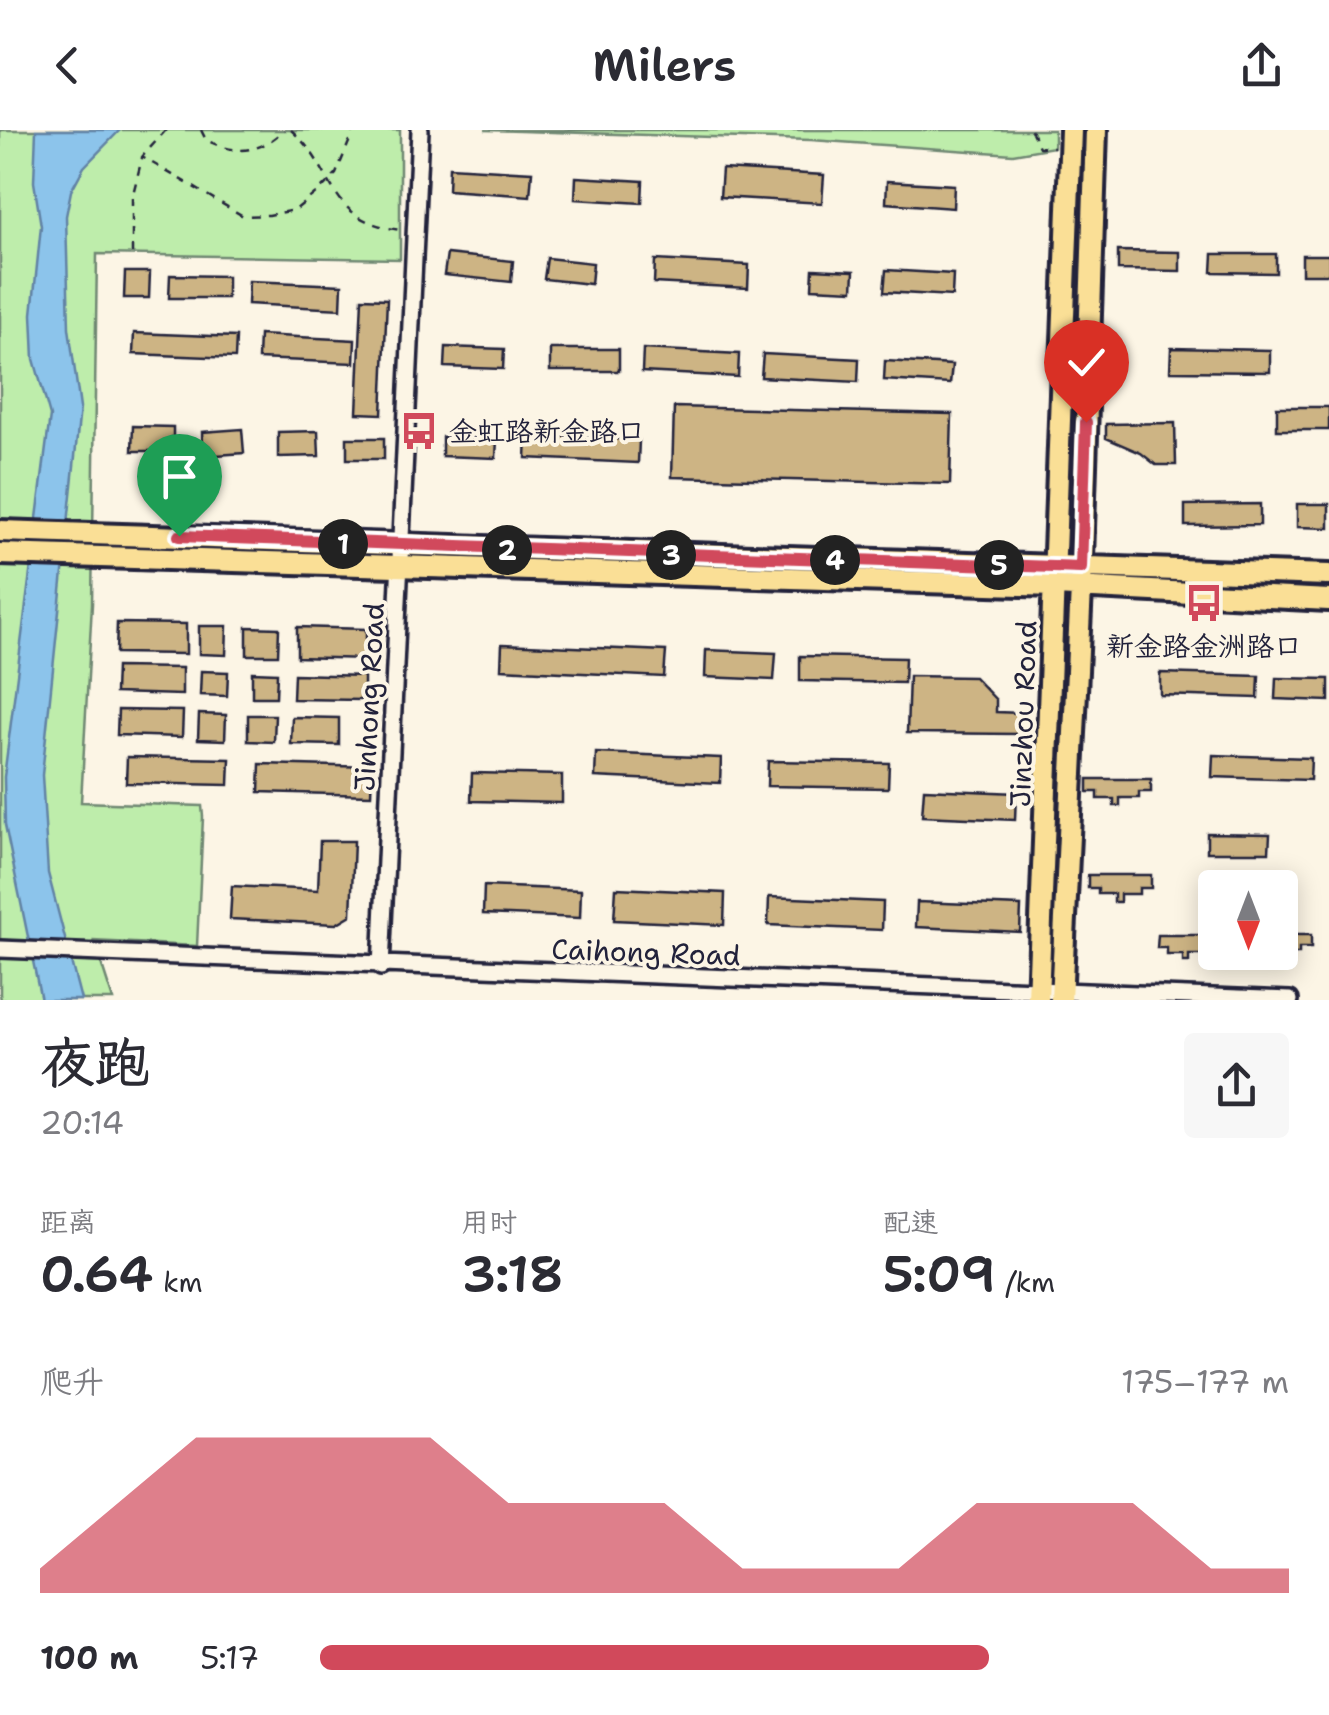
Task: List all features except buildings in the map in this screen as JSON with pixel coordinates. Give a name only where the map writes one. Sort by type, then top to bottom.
[{"type":"main road","name":"Jinzhou Road","points":[[1050,996],[1081,578],[1096,130]]},
{"type":"main road","name":"Jinzhou Road","points":[[1050,996],[1056,576],[1071,138]]},
{"type":"main road","points":[[0,531],[72,532],[400,558]]},
{"type":"main road","points":[[10,555],[400,558],[1056,576],[1329,600]]},
{"type":"main road","points":[[1081,578],[1329,575]]},
{"type":"street","name":"Jinhong Road","points":[[381,967],[420,130]]},
{"type":"street","name":"Caihong Road","points":[[0,948],[1050,996],[1290,1000]]},
{"type":"path","points":[[132,254],[134,178],[142,157],[166,130]]},
{"type":"path","points":[[200,130],[206,140],[243,153],[270,143],[284,130]]},
{"type":"path","points":[[291,130],[318,161],[327,183],[346,208],[369,226],[417,230]]},
{"type":"path","points":[[142,157],[243,216],[268,215],[295,210],[327,183],[336,174],[354,130]]},
{"type":"path","points":[[1031,130],[1040,147],[1071,138]]},
{"type":"path","points":[[190,194],[194,189]]},
{"type":"green space","points":[[0,130],[400,130],[400,259],[97,254],[92,604],[81,802],[202,806],[203,817],[197,946],[94,941],[113,1000],[1,1000],[0,994]]},
{"type":"green space","points":[[485,130],[1054,130],[1054,147],[1013,154],[811,140]]},
{"type":"water","points":[[36,130],[120,130],[84,167],[71,191],[66,216],[69,328],[80,408],[42,775],[48,873],[81,1000],[41,1000],[5,825],[4,777],[50,416],[34,359],[32,314],[41,226],[34,182]]},
{"type":"place","name":"金虹路新金路口","points":[[419,431]]},
{"type":"place","name":"新金路金洲路口","points":[[1204,603]]},
{"type":"route","points":[[179,536],[399,547],[1081,568],[1086,422]]}]
